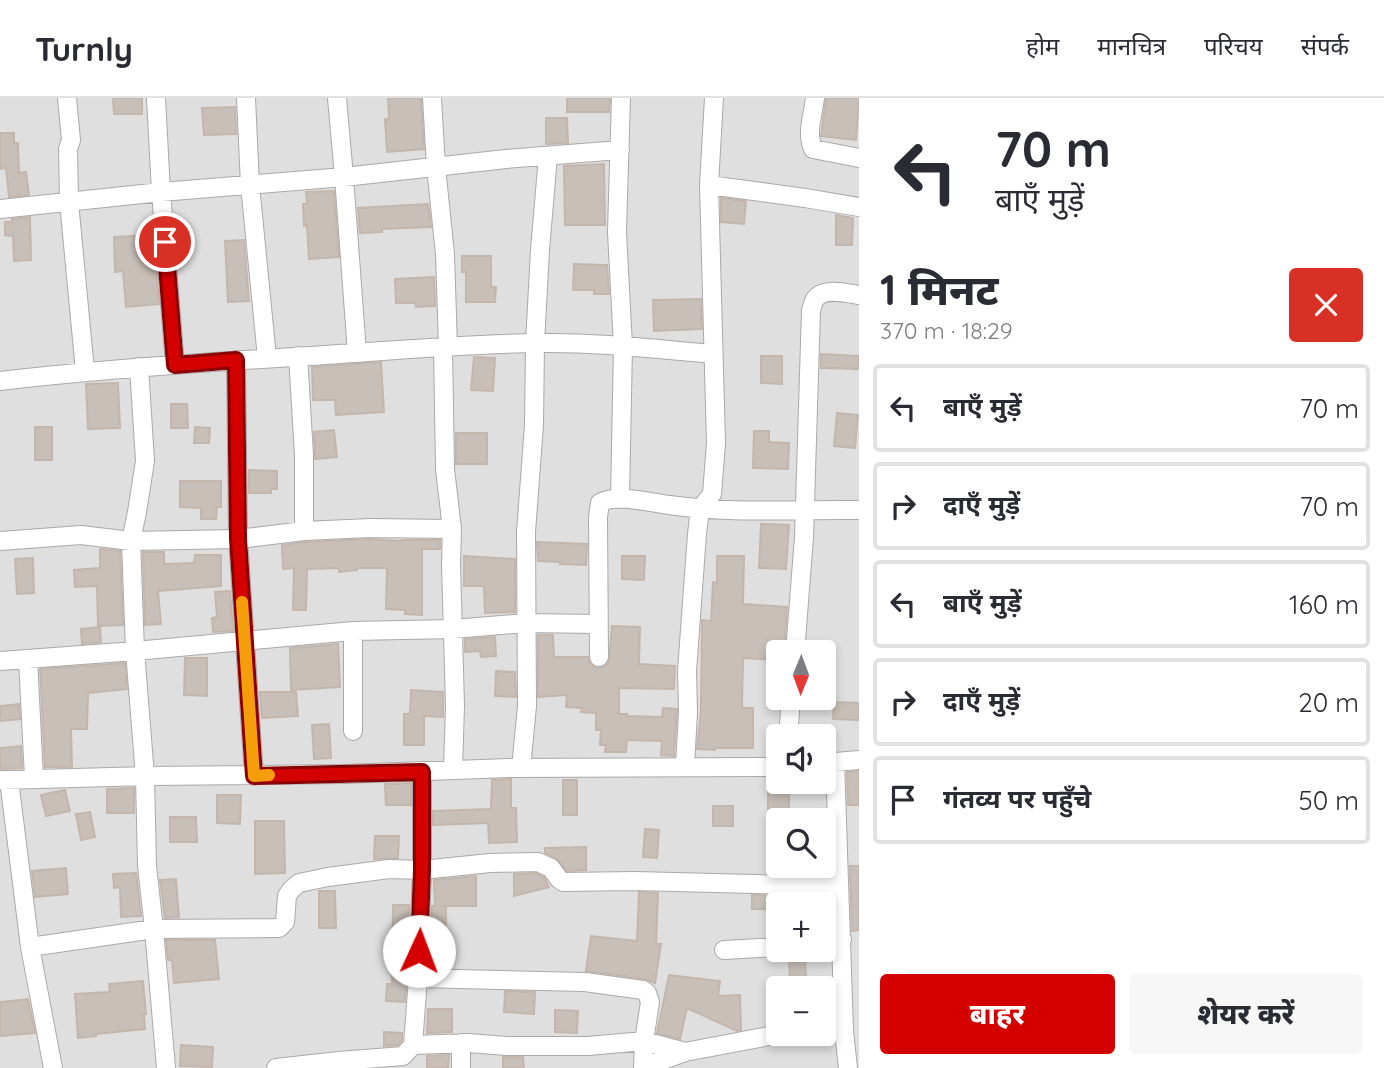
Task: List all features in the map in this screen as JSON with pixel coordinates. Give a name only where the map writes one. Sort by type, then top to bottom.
[{"type":"street","points":[[67,98],[71,140],[68,149],[69,202],[85,371]]},
{"type":"street","points":[[156,98],[160,192],[175,365]]},
{"type":"street","points":[[246,98],[250,185],[267,358]]},
{"type":"street","points":[[337,98],[357,353]]},
{"type":"street","points":[[432,98],[445,254],[445,470],[453,529],[453,770]]},
{"type":"street","points":[[620,499],[623,346],[617,232],[621,98]]},
{"type":"street","points":[[685,766],[687,671],[700,509],[712,494],[716,443],[709,185],[714,98]]},
{"type":"street","points":[[815,98],[809,134],[813,149],[859,158]]},
{"type":"street","points":[[0,209],[620,150]]},
{"type":"street","points":[[521,768],[527,706],[526,532],[534,425],[540,250],[548,156]]},
{"type":"street","points":[[709,185],[859,207]]},
{"type":"street","points":[[796,640],[804,537],[811,310],[815,299],[822,294],[830,292],[859,295]]},
{"type":"street","points":[[0,381],[85,371],[236,360],[535,343],[623,346],[713,354]]},
{"type":"street","points":[[299,356],[304,455],[304,531]]},
{"type":"street","points":[[236,360],[238,539],[254,776]]},
{"type":"street","points":[[139,367],[145,461],[131,541],[135,651],[145,776],[147,866],[166,1068]]},
{"type":"street","points":[[599,657],[599,509],[600,503],[605,500],[620,499],[700,509],[859,510]]},
{"type":"street","points":[[0,541],[81,535],[131,541],[238,539],[304,531],[370,528],[453,529]]},
{"type":"street","points":[[0,660],[353,631],[453,629],[526,623],[597,624]]},
{"type":"street","points":[[353,631],[353,731]]},
{"type":"street","points":[[28,659],[34,778]]},
{"type":"street","points":[[836,763],[859,761]]},
{"type":"street","points":[[53,1068],[30,947],[4,780],[521,768],[766,767]]},
{"type":"street","points":[[276,1068],[382,1063],[403,1056],[413,1045],[422,870],[422,772]]},
{"type":"street","points":[[832,794],[838,886],[836,908]]},
{"type":"street","points":[[30,947],[154,929],[279,928],[285,922],[287,896],[299,883],[389,869],[422,870],[490,863],[538,862],[551,868],[563,881],[838,886]]},
{"type":"street","points":[[724,950],[766,948]]},
{"type":"street","points":[[836,962],[848,1068]]},
{"type":"street","points":[[418,978],[585,982],[643,990],[650,1002],[644,1041],[644,1068],[685,1052],[766,1037]]},
{"type":"street","points":[[836,1026],[844,1025]]},
{"type":"street","points":[[413,1045],[588,1045],[644,1041],[685,1052]]},
{"type":"street","points":[[461,1043],[461,1068]]},
{"type":"shaded area","points":[[0,98],[859,98],[859,1068],[0,1068]]},
{"type":"building","points":[[113,98],[142,98],[142,114],[114,114]]},
{"type":"building","points":[[388,98],[421,98],[424,149],[387,152],[385,119],[389,119]]},
{"type":"building","points":[[567,98],[610,98],[609,112],[567,112]]},
{"type":"building","points":[[826,98],[859,98],[856,140],[821,136]]},
{"type":"building","points":[[235,107],[236,134],[204,135],[202,108]]},
{"type":"building","points":[[546,118],[567,118],[568,143],[546,144]]},
{"type":"building","points":[[0,133],[14,133],[14,143],[18,143],[19,173],[26,172],[29,195],[9,197],[6,168],[0,169]]},
{"type":"building","points":[[604,164],[605,225],[565,225],[564,166]]},
{"type":"building","points":[[334,191],[339,257],[309,259],[303,204],[307,204],[306,192]]},
{"type":"building","points":[[721,198],[746,201],[744,224],[721,222]]},
{"type":"building","points":[[428,204],[431,227],[382,229],[382,232],[360,233],[358,208]]},
{"type":"building","points":[[836,215],[853,218],[852,245],[836,245]]},
{"type":"building","points":[[30,217],[31,260],[14,261],[13,236],[5,235],[5,222]]},
{"type":"building","points":[[153,235],[159,304],[126,307],[123,271],[115,272],[114,237]]},
{"type":"building","points":[[244,240],[249,301],[228,302],[225,241]]},
{"type":"building","points":[[462,256],[491,256],[491,287],[496,287],[495,302],[466,302],[466,272],[462,272]]},
{"type":"building","points":[[574,264],[607,265],[609,294],[594,294],[594,290],[573,290]]},
{"type":"building","points":[[434,277],[435,306],[416,307],[415,303],[396,303],[395,279]]},
{"type":"building","points":[[701,299],[702,329],[654,331],[653,300]]},
{"type":"building","points":[[821,354],[859,356],[858,369],[821,368]]},
{"type":"building","points":[[761,356],[782,356],[782,384],[761,383]]},
{"type":"building","points":[[474,357],[495,358],[493,391],[471,390]]},
{"type":"building","points":[[381,362],[384,412],[336,415],[335,400],[313,400],[312,367]]},
{"type":"building","points":[[118,383],[120,428],[88,429],[86,384]]},
{"type":"building","points":[[171,404],[187,404],[188,428],[171,428]]},
{"type":"building","points":[[837,413],[858,415],[855,448],[834,446]]},
{"type":"building","points":[[35,427],[52,427],[52,460],[35,460]]},
{"type":"building","points":[[195,427],[210,428],[209,443],[194,443]]},
{"type":"building","points":[[334,430],[337,457],[315,459],[314,432]]},
{"type":"building","points":[[754,431],[769,431],[769,442],[789,443],[788,469],[753,468]]},
{"type":"building","points":[[456,433],[487,433],[487,464],[456,464]]},
{"type":"building","points":[[249,470],[277,471],[277,489],[271,489],[271,493],[249,493]]},
{"type":"building","points":[[180,481],[221,481],[221,507],[217,507],[216,519],[201,519],[201,508],[180,507]]},
{"type":"building","points":[[761,524],[789,525],[786,569],[759,568]]},
{"type":"building","points":[[370,539],[440,540],[440,549],[422,549],[422,615],[405,614],[405,610],[386,609],[387,568],[357,568],[339,572],[339,568],[307,569],[306,610],[293,610],[294,568],[283,569],[282,545]]},
{"type":"building","points":[[537,542],[587,544],[586,565],[538,561]]},
{"type":"building","points":[[100,549],[120,551],[123,625],[98,626],[97,586],[75,587],[74,570],[100,568]]},
{"type":"building","points":[[143,552],[164,552],[164,564],[194,563],[195,555],[221,555],[221,586],[158,591],[161,624],[145,625]]},
{"type":"building","points":[[464,556],[515,559],[515,612],[485,613],[484,586],[464,586]]},
{"type":"building","points":[[622,556],[645,556],[644,580],[622,579]]},
{"type":"building","points":[[717,556],[744,556],[743,604],[787,607],[785,640],[766,640],[766,659],[743,658],[742,708],[753,708],[753,748],[697,749],[701,711],[702,620],[711,621],[713,582],[717,583]]},
{"type":"building","points":[[33,558],[34,593],[17,594],[15,559]]},
{"type":"building","points":[[230,591],[233,631],[213,632],[212,618],[217,617],[215,592]]},
{"type":"building","points":[[612,626],[640,627],[639,664],[675,666],[674,689],[619,688],[619,714],[662,717],[663,708],[677,709],[674,756],[661,755],[662,741],[627,740],[626,752],[605,752],[606,745],[600,745],[601,730],[596,730],[596,713],[581,712],[582,708],[566,707],[567,695],[538,697],[538,635],[553,635],[554,657],[588,657],[593,666],[600,668],[609,662]]},
{"type":"building","points":[[100,627],[101,642],[82,644],[81,629]]},
{"type":"building","points":[[495,637],[496,656],[481,657],[480,651],[465,652],[465,639]]},
{"type":"building","points":[[338,644],[340,687],[291,690],[290,648]]},
{"type":"building","points":[[185,658],[207,658],[207,696],[184,695]]},
{"type":"building","points":[[125,663],[127,689],[88,693],[87,729],[71,729],[72,767],[45,767],[40,669]]},
{"type":"building","points":[[496,671],[515,672],[516,697],[495,696]]},
{"type":"building","points":[[411,690],[443,692],[443,717],[424,716],[424,745],[404,745],[404,714],[410,714]]},
{"type":"building","points":[[260,692],[296,692],[298,716],[262,718]]},
{"type":"building","points":[[836,702],[859,703],[859,720],[833,719]]},
{"type":"building","points":[[19,704],[20,719],[0,721],[0,706]]},
{"type":"building","points":[[329,724],[331,758],[314,759],[312,725]]},
{"type":"building","points":[[21,746],[22,768],[0,769],[0,748]]},
{"type":"building","points":[[859,771],[859,805],[848,805],[847,772]]},
{"type":"building","points":[[511,779],[511,808],[516,808],[517,842],[489,843],[488,823],[433,825],[433,811],[491,809],[492,780]]},
{"type":"building","points":[[563,780],[577,780],[577,815],[563,815]]},
{"type":"building","points":[[411,783],[411,805],[386,805],[385,784]]},
{"type":"building","points":[[134,788],[134,813],[107,813],[107,789]]},
{"type":"building","points":[[65,790],[70,811],[46,816],[41,795]]},
{"type":"building","points":[[768,794],[789,794],[789,808],[768,808]]},
{"type":"building","points":[[217,795],[241,795],[240,824],[217,823]]},
{"type":"building","points":[[713,806],[733,806],[733,826],[713,826]]},
{"type":"building","points":[[90,812],[95,837],[81,840],[76,814]]},
{"type":"building","points":[[170,817],[196,817],[197,842],[170,842]]},
{"type":"building","points":[[255,821],[284,821],[285,873],[255,874]]},
{"type":"building","points":[[645,829],[659,830],[657,858],[643,857]]},
{"type":"building","points":[[375,836],[399,836],[398,858],[374,859]]},
{"type":"building","points":[[586,847],[586,870],[567,871],[556,858],[545,853],[545,848]]},
{"type":"building","points":[[850,866],[859,866],[859,930],[852,931]]},
{"type":"building","points":[[66,868],[68,894],[35,897],[32,871]]},
{"type":"building","points":[[136,873],[141,916],[121,917],[120,887],[114,888],[113,874]]},
{"type":"building","points":[[536,873],[544,877],[549,887],[514,896],[514,874]]},
{"type":"building","points":[[476,876],[476,906],[446,906],[445,967],[430,967],[432,906],[435,906],[434,880]]},
{"type":"building","points":[[176,879],[179,917],[165,918],[160,880]]},
{"type":"building","points":[[319,891],[335,891],[336,928],[319,928]]},
{"type":"building","points":[[639,892],[658,893],[656,944],[661,944],[655,983],[645,979],[586,971],[591,936],[637,941]]},
{"type":"building","points":[[752,895],[766,895],[766,909],[752,909]]},
{"type":"building","points":[[393,905],[409,905],[405,1002],[386,1001],[387,984],[392,984]]},
{"type":"building","points":[[166,940],[215,940],[219,979],[174,983],[172,960],[168,960]]},
{"type":"building","points":[[789,962],[805,962],[806,976],[790,976]]},
{"type":"building","points":[[669,975],[720,981],[718,996],[740,995],[741,1030],[737,1031],[687,1008],[680,1039],[657,1033]]},
{"type":"building","points":[[143,981],[145,1029],[78,1038],[75,994],[110,992],[109,984]]},
{"type":"building","points":[[505,991],[535,992],[534,1014],[504,1012]]},
{"type":"building","points":[[28,999],[35,1033],[0,1036],[0,1002]]},
{"type":"building","points":[[428,1009],[452,1009],[452,1032],[427,1033]]},
{"type":"building","points":[[555,1010],[578,1011],[577,1033],[555,1032]]},
{"type":"building","points":[[384,1032],[402,1033],[402,1040],[398,1045],[384,1046]]},
{"type":"building","points":[[181,1045],[213,1047],[212,1067],[180,1066]]},
{"type":"building","points":[[449,1055],[448,1068],[427,1068],[427,1056]]},
{"type":"building","points":[[503,1057],[523,1057],[524,1068],[503,1068]]},
{"type":"slow traffic","points":[[242,602],[254,776],[269,775]]},
{"type":"route","points":[[165,242],[175,365],[236,360],[238,539],[254,776],[422,772],[419,951]]}]
